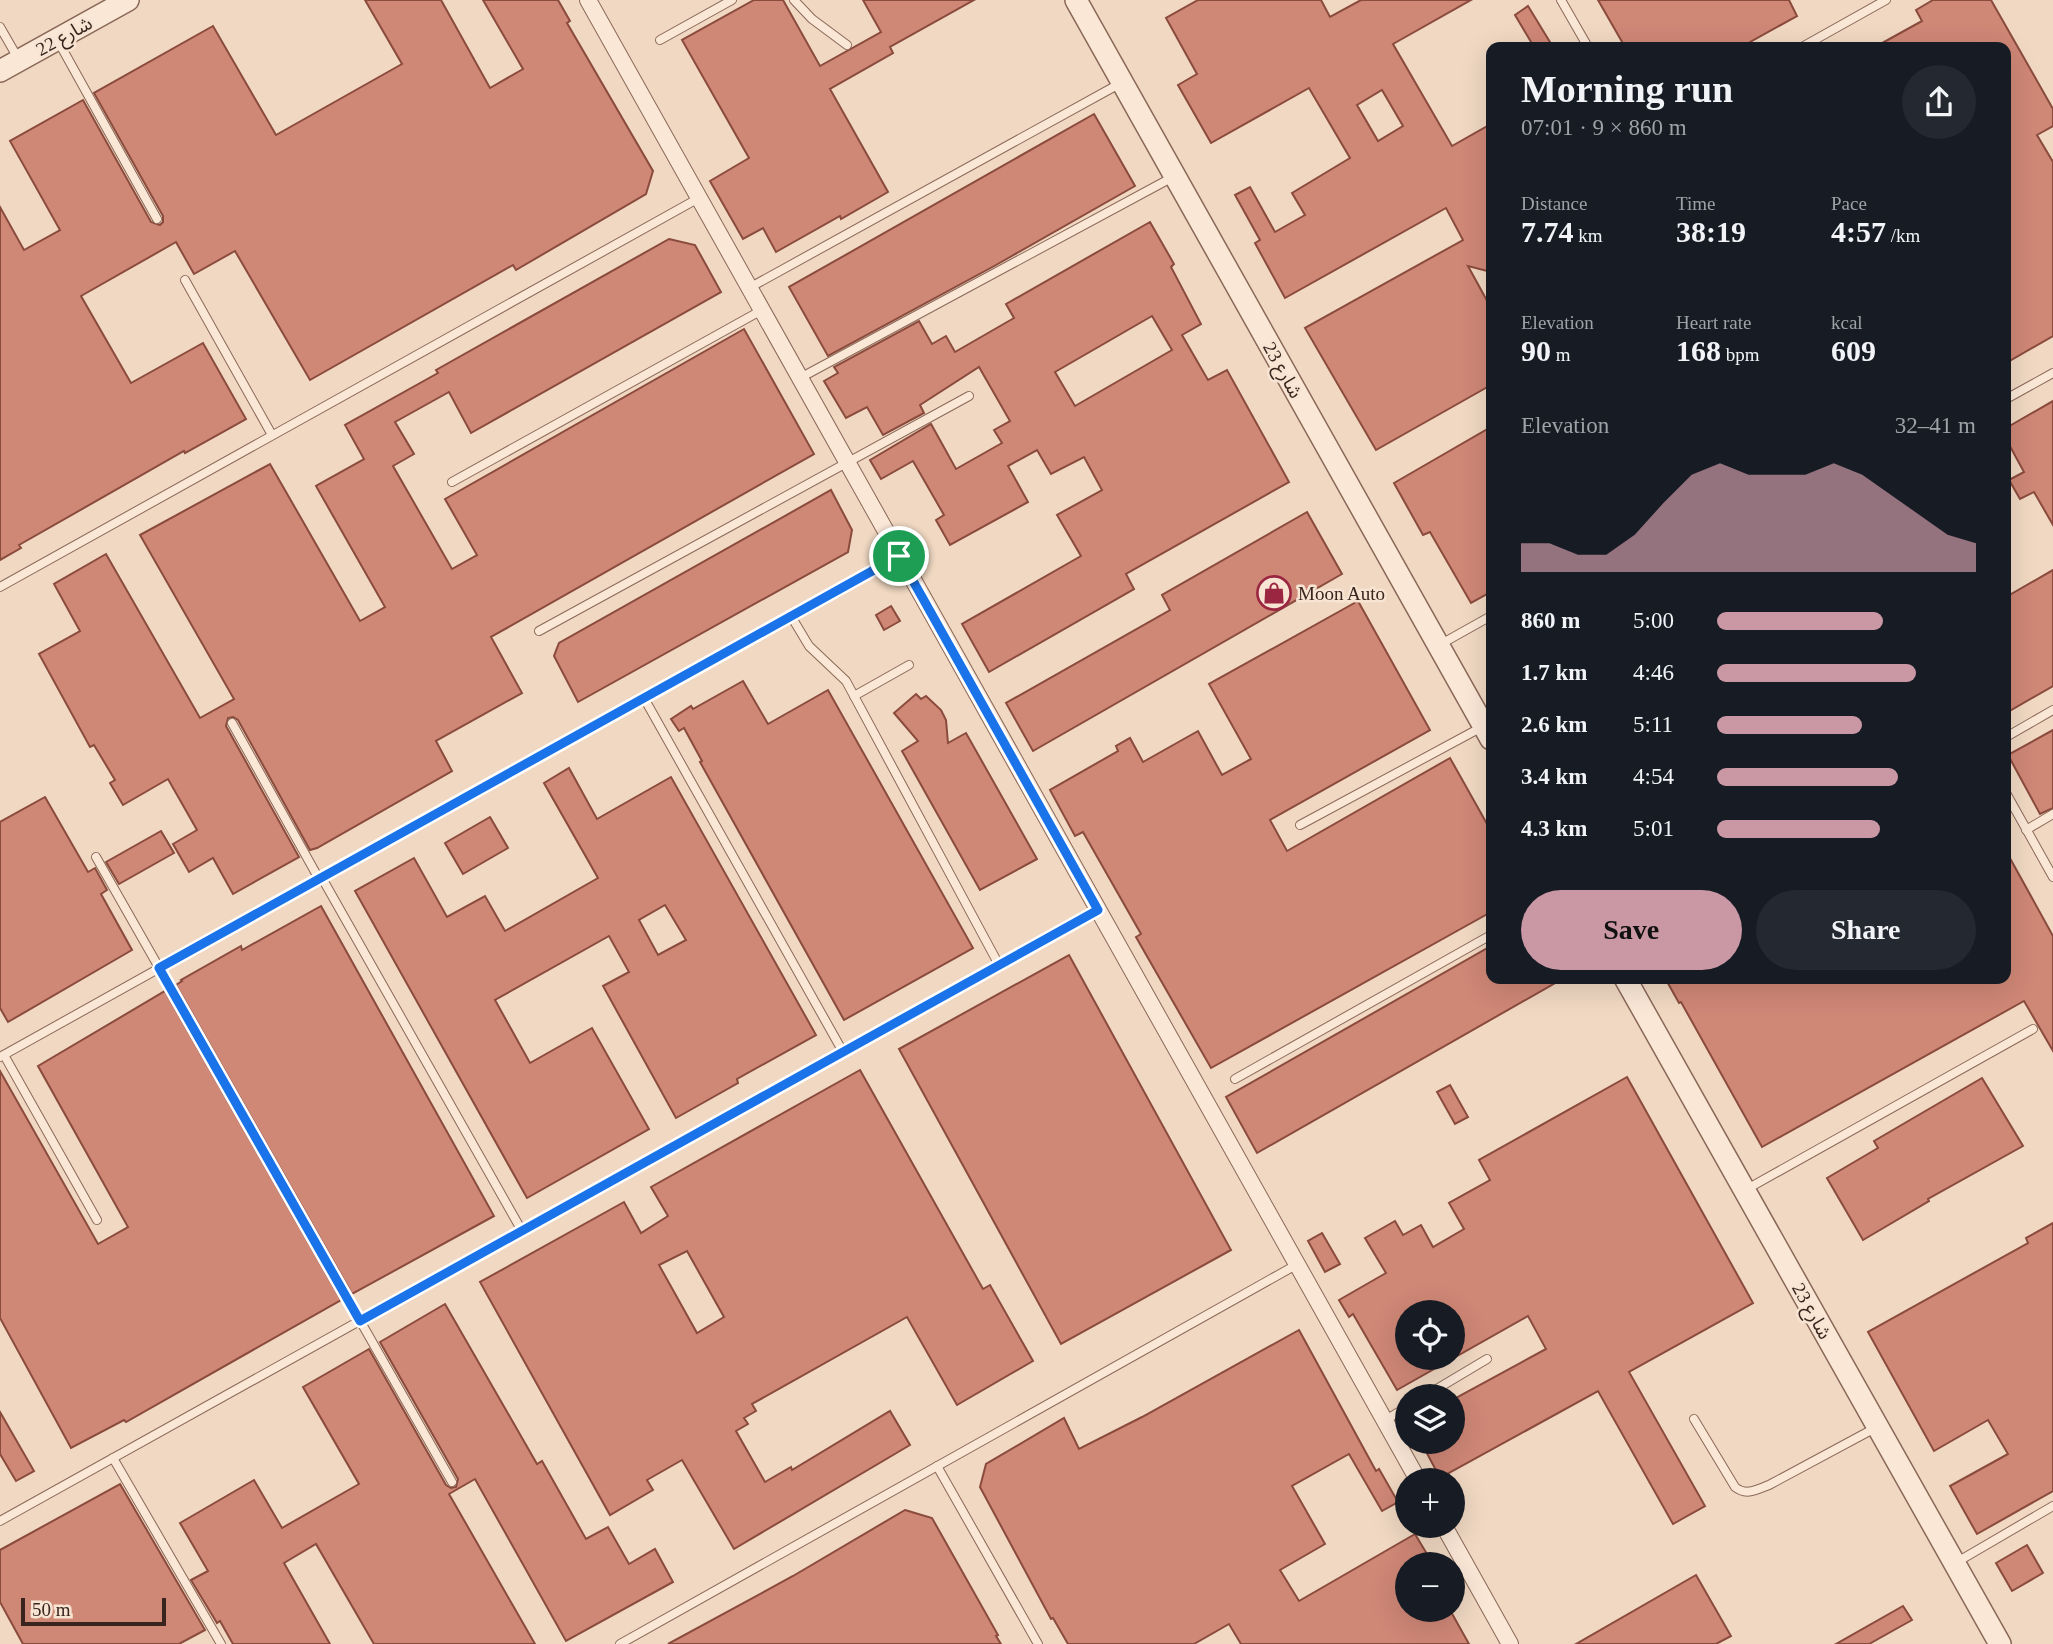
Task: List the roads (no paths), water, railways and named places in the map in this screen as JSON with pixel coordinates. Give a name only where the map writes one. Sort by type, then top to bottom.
[{"type":"street","name":"شارع 22","points":[[0,71],[128,0]]},
{"type":"street","points":[[588,0],[1411,1468]]},
{"type":"street","name":"شارع 23","points":[[1076,0],[1486,731]]},
{"type":"street","name":"شارع 23","points":[[1628,984],[2000,1644]]},
{"type":"street","points":[[1451,1538],[1510,1644]]},
{"type":"lane","points":[[660,40],[732,0]]},
{"type":"lane","points":[[794,0],[812,19],[847,45]]},
{"type":"lane","points":[[1561,0],[1585,42]]},
{"type":"lane","points":[[1811,42],[1886,0]]},
{"type":"lane","points":[[0,27],[19,61]]},
{"type":"lane","points":[[57,39],[157,219]]},
{"type":"lane","points":[[749,288],[1122,83]]},
{"type":"lane","points":[[800,378],[1174,176]]},
{"type":"lane","points":[[0,587],[699,198]]},
{"type":"lane","points":[[185,280],[272,435]]},
{"type":"lane","points":[[452,482],[762,310]]},
{"type":"lane","points":[[2011,396],[2053,373]]},
{"type":"lane","points":[[539,631],[970,396]]},
{"type":"lane","points":[[97,1220],[2,1056],[899,556]]},
{"type":"lane","points":[[792,616],[809,646],[841,674],[999,965]]},
{"type":"lane","points":[[1438,646],[1486,619]]},
{"type":"lane","points":[[854,696],[909,665]]},
{"type":"lane","points":[[644,698],[842,1052]]},
{"type":"lane","points":[[2011,734],[2053,710]]},
{"type":"lane","points":[[232,723],[522,1231]]},
{"type":"lane","points":[[1300,825],[1486,733]]},
{"type":"lane","points":[[2011,802],[2053,877]]},
{"type":"lane","points":[[2026,830],[2053,814]]},
{"type":"lane","points":[[96,857],[452,1482]]},
{"type":"lane","points":[[0,1521],[1098,910]]},
{"type":"lane","points":[[1235,1079],[1486,938]]},
{"type":"lane","points":[[1745,1191],[2033,1028]]},
{"type":"lane","points":[[620,1644],[1296,1265]]},
{"type":"lane","points":[[1445,1384],[1487,1359]]},
{"type":"lane","points":[[1384,1421],[1395,1414]]},
{"type":"lane","points":[[1694,1419],[1735,1487],[1748,1492],[1769,1485],[1877,1427]]},
{"type":"lane","points":[[113,1458],[221,1644]]},
{"type":"lane","points":[[937,1466],[1038,1644]]},
{"type":"lane","points":[[1954,1563],[2053,1506]]},
{"type":"place","name":"Moon Auto","points":[[1274,593]]}]
